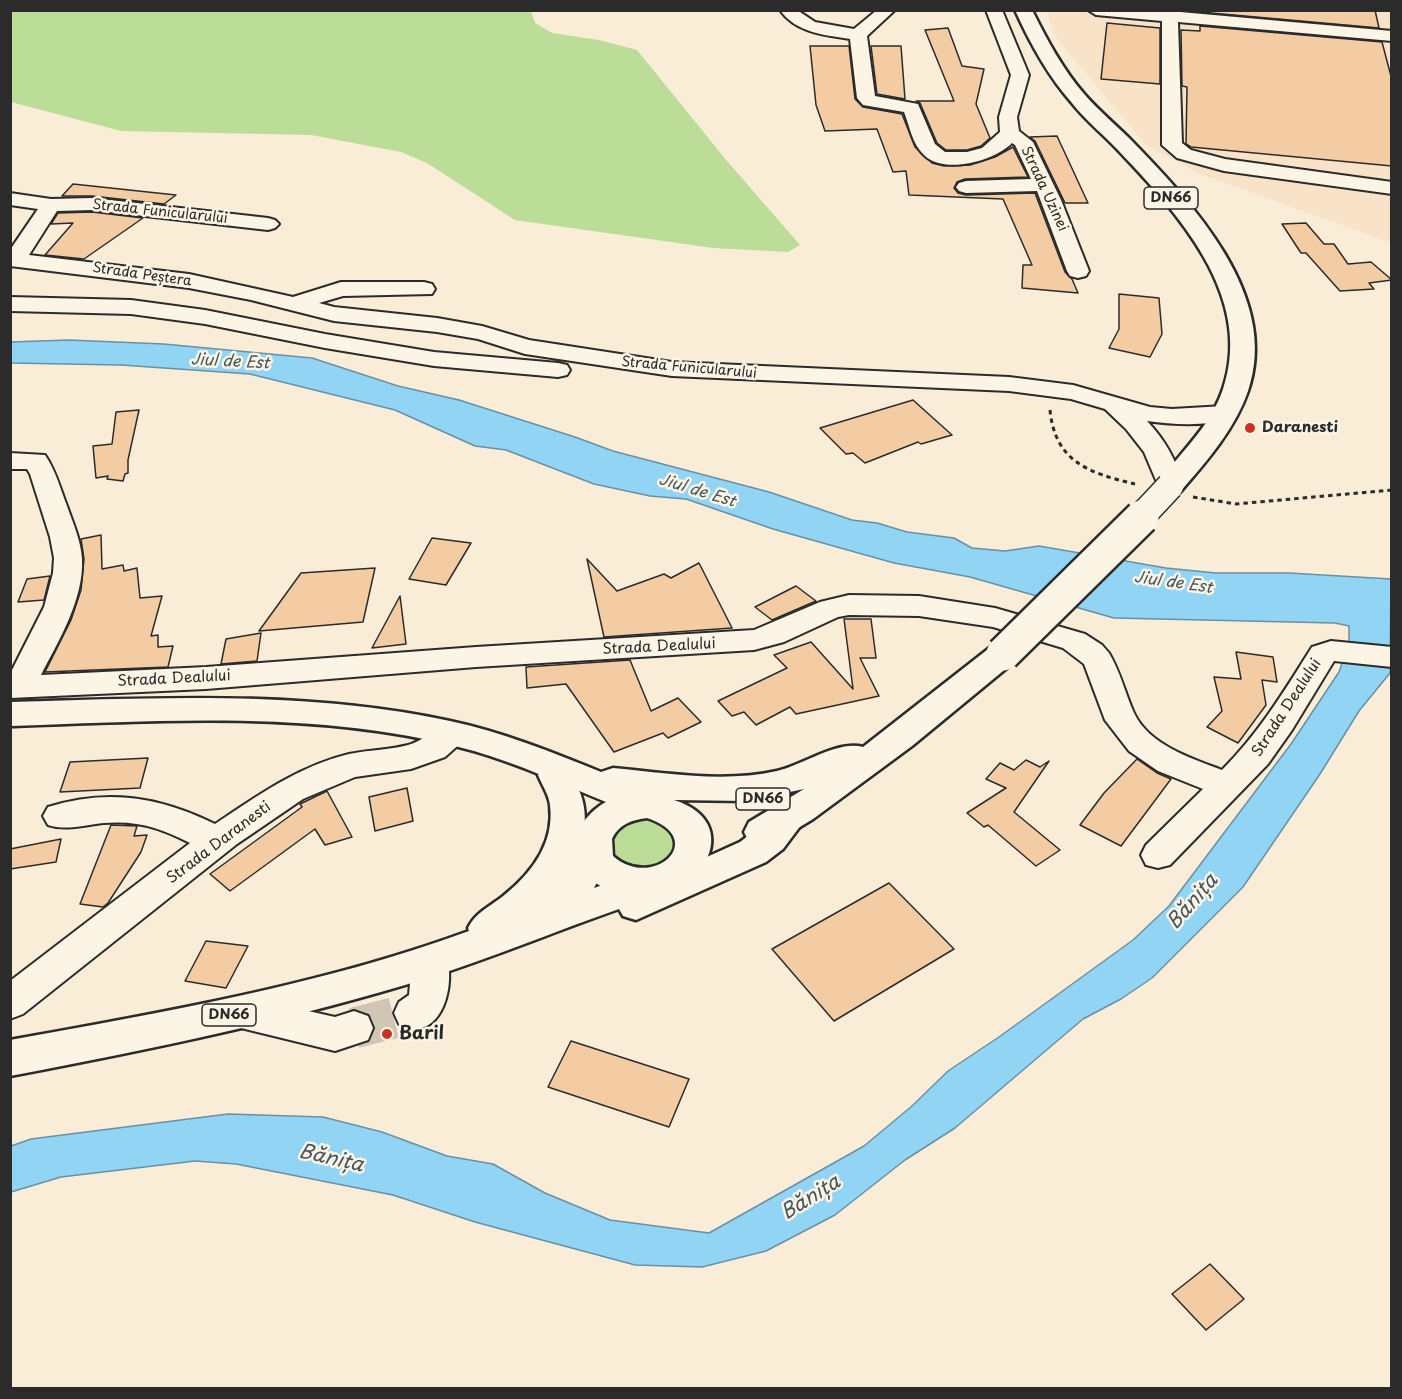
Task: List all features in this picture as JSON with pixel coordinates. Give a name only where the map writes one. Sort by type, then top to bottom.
[{"type":"main road","name":"DN66","points":[[10,1058],[167,1029],[241,1012],[446,956],[668,876],[766,831],[858,769],[1002,654],[1120,540],[1176,479],[1224,414],[1240,376],[1244,349],[1238,303],[1229,279],[1209,246],[1150,172],[1068,87],[1023,10]]},
{"type":"main road","name":"Strada Dealului","points":[[13,696],[182,710],[292,712],[360,718],[452,733],[493,744],[655,806]]},
{"type":"main road","points":[[446,956],[514,910],[543,883],[561,850],[567,826],[568,804],[559,771],[724,789],[765,786],[816,771],[906,732]]},
{"type":"main road","name":"DN66","points":[[525,926],[560,904],[572,893],[595,842],[611,815],[622,809],[729,803],[780,795],[858,769]]},
{"type":"main road","name":"Strada Dealului","points":[[559,771],[586,805],[595,842]]},
{"type":"main road","points":[[655,806],[677,813],[694,834],[695,846],[691,858],[668,876]]},
{"type":"main road","name":"DN66","points":[[446,956],[519,948],[660,896],[753,852],[770,839],[789,817]]},
{"type":"main road","name":"DN66","points":[[595,842],[600,864],[609,874],[631,882],[668,876]]},
{"type":"street","points":[[788,10],[790,16],[811,26],[858,35]]},
{"type":"street","points":[[858,35],[887,10]]},
{"type":"street","name":"Strada Uzinei","points":[[994,10],[1020,75],[1008,117],[1010,133],[1023,142],[1042,185],[1052,200],[1078,271]]},
{"type":"street","points":[[1096,10],[1392,36]]},
{"type":"street","points":[[1170,17],[1172,145],[1184,154],[1224,165],[1392,188]]},
{"type":"street","points":[[858,35],[866,98],[869,101],[911,108],[917,128],[928,149],[934,155],[950,158],[973,157],[989,152],[1010,133]]},
{"type":"street","points":[[966,187],[1042,185]]},
{"type":"street","name":"Strada Funicularului","points":[[10,199],[51,205],[92,204],[268,224]]},
{"type":"street","points":[[13,259],[51,205]]},
{"type":"street","name":"Strada Peștera","points":[[13,259],[189,281],[252,292],[282,302]]},
{"type":"street","points":[[282,302],[341,289],[424,289]]},
{"type":"street","name":"Strada Funicularului","points":[[282,302],[344,315],[437,325],[482,333],[525,347],[672,369],[1009,384],[1050,388],[1148,414],[1172,417],[1224,414]]},
{"type":"street","points":[[10,304],[101,305],[168,311],[434,359],[614,373],[653,374],[672,369]]},
{"type":"street","points":[[1111,403],[1140,426],[1176,479]]},
{"type":"street","points":[[10,461],[36,461],[43,474],[68,557],[68,579],[61,601],[13,696]]},
{"type":"street","name":"Strada Dealului","points":[[13,696],[476,657],[721,644],[772,635],[830,609],[849,605],[919,606],[995,618],[1074,641],[1091,652],[1098,660],[1121,720],[1140,743],[1170,763],[1228,785]]},
{"type":"street","name":"Strada Dealului","points":[[1158,855],[1256,756],[1281,722],[1318,658],[1331,651],[1392,657]]},
{"type":"street","name":"Strada Daranesti","points":[[10,1003],[217,841],[291,790],[350,766],[411,757],[433,749],[452,733]]},
{"type":"street","points":[[60,816],[99,811],[142,810],[168,818],[217,841]]},
{"type":"street","points":[[413,1012],[427,1003],[446,956]]},
{"type":"street","points":[[241,1012],[335,1034],[354,1028]]},
{"type":"shaded area","points":[[1046,11],[1391,11],[1391,243],[1198,173],[1146,145],[1057,39]]},
{"type":"green space","points":[[10,11],[531,11],[535,23],[552,33],[599,40],[637,50],[727,161],[800,245],[788,252],[713,248],[515,220],[427,163],[401,152],[311,135],[121,131],[11,102]]},
{"type":"green space","points":[[646,805],[692,856],[615,877],[598,828]]},
{"type":"water","points":[[69,340],[164,344],[312,358],[398,386],[459,400],[613,451],[769,492],[852,520],[877,523],[907,532],[954,538],[972,548],[1005,551],[1039,546],[1166,568],[1216,573],[1289,573],[1391,579],[1390,673],[1359,711],[1320,774],[1243,887],[1152,978],[1121,999],[1083,1019],[955,1128],[905,1160],[835,1215],[766,1251],[702,1267],[635,1265],[475,1222],[393,1195],[236,1164],[195,1161],[61,1177],[11,1192],[11,1146],[31,1139],[228,1114],[323,1117],[382,1132],[447,1156],[493,1164],[545,1193],[610,1220],[709,1233],[864,1146],[912,1106],[948,1071],[1133,940],[1169,906],[1291,744],[1339,672],[1349,643],[1349,626],[1335,623],[1114,618],[970,577],[894,563],[773,529],[686,499],[650,496],[594,484],[506,450],[475,446],[395,410],[250,374],[121,365],[11,363],[10,342]]},
{"type":"building","points":[[1200,10],[1375,10],[1379,28],[1200,12]]},
{"type":"building","points":[[1107,23],[1160,28],[1160,84],[1101,79]]},
{"type":"building","points":[[1200,26],[1382,42],[1392,80],[1392,166],[1191,147],[1186,144],[1187,87],[1182,86],[1181,30],[1200,31]]},
{"type":"building","points":[[948,28],[962,66],[984,69],[976,104],[990,138],[981,146],[967,150],[946,150],[937,143],[920,103],[916,101],[954,101],[925,30]]},
{"type":"building","points":[[810,46],[849,46],[855,99],[863,107],[902,114],[915,147],[932,163],[944,166],[970,165],[995,157],[1013,147],[1028,177],[965,179],[957,182],[954,188],[958,193],[966,195],[1035,193],[1065,272],[1072,279],[1078,293],[1022,288],[1023,265],[1032,265],[1003,199],[909,195],[906,171],[893,172],[877,129],[825,131],[816,105]]},
{"type":"building","points":[[871,46],[901,46],[905,99],[877,94]]},
{"type":"building","points":[[1057,136],[1088,203],[1065,203],[1035,141],[1030,137]]},
{"type":"building","points":[[73,184],[176,195],[164,204],[92,196],[62,196]]},
{"type":"building","points":[[92,212],[143,218],[84,259],[45,255],[73,223],[51,224],[58,213]]},
{"type":"building","points":[[1306,223],[1324,244],[1334,244],[1348,264],[1371,262],[1392,280],[1369,283],[1374,289],[1340,291],[1306,253],[1301,253],[1282,224]]},
{"type":"building","points":[[1119,294],[1159,298],[1162,334],[1150,357],[1109,348],[1119,329]]},
{"type":"building","points":[[913,400],[952,435],[921,444],[918,442],[865,463],[853,453],[846,454],[820,428]]},
{"type":"building","points":[[139,410],[128,460],[128,473],[125,474],[123,481],[107,479],[108,476],[96,478],[93,446],[112,444],[116,412]]},
{"type":"building","points":[[101,535],[102,569],[123,565],[124,571],[137,568],[140,598],[162,596],[151,636],[158,635],[158,647],[173,646],[168,667],[45,672],[71,620],[81,590],[84,559],[81,539]]},
{"type":"building","points":[[432,538],[471,543],[446,585],[409,579]]},
{"type":"building","points":[[587,559],[617,591],[664,574],[671,578],[699,563],[732,628],[604,637]]},
{"type":"building","points":[[375,568],[363,622],[259,631],[301,573]]},
{"type":"building","points":[[50,576],[44,600],[18,602],[27,579]]},
{"type":"building","points":[[796,586],[816,601],[772,620],[755,607]]},
{"type":"building","points":[[400,596],[406,644],[372,648]]},
{"type":"building","points":[[844,619],[871,619],[876,658],[860,658],[879,696],[796,714],[790,707],[756,725],[744,712],[732,716],[718,701],[787,668],[774,655],[811,642],[853,689]]},
{"type":"building","points":[[261,633],[257,661],[221,664],[226,639]]},
{"type":"building","points":[[1236,652],[1273,657],[1277,682],[1262,680],[1266,705],[1238,743],[1207,727],[1222,711],[1214,677],[1241,679]]},
{"type":"building","points":[[630,660],[651,711],[678,698],[701,722],[668,738],[663,733],[614,752],[566,684],[527,688],[526,667]]},
{"type":"building","points":[[148,758],[140,788],[60,792],[70,762]]},
{"type":"building","points":[[1137,759],[1157,773],[1171,779],[1121,846],[1080,825],[1104,793]]},
{"type":"building","points":[[1026,760],[1040,767],[1049,761],[1014,812],[1060,850],[1036,866],[988,825],[984,827],[967,813],[1006,788],[986,779],[1000,763],[1014,770]]},
{"type":"building","points":[[407,788],[413,821],[375,831],[369,797]]},
{"type":"building","points":[[327,791],[352,837],[325,845],[315,829],[230,891],[210,874],[302,807],[300,804]]},
{"type":"building","points":[[111,825],[137,826],[134,836],[147,835],[141,852],[108,903],[103,907],[80,904]]},
{"type":"building","points":[[61,839],[56,862],[10,869],[10,849]]},
{"type":"building","points":[[889,883],[954,949],[834,1021],[772,949]]},
{"type":"building","points":[[206,941],[248,946],[226,988],[185,981]]},
{"type":"building","points":[[571,1041],[689,1079],[669,1127],[548,1087]]},
{"type":"building","points":[[1210,1264],[1244,1299],[1206,1330],[1172,1294]]},
{"type":"tunnel","points":[[354,1028],[413,1013]]},
{"type":"place","name":"Daranesti","points":[[1250,428]]},
{"type":"place","name":"Baril","points":[[387,1034]]},
{"type":"water label","name":"Jiul de Est","points":[[230,362]]},
{"type":"water label","name":"Jiul de Est","points":[[697,491]]},
{"type":"water label","name":"Jiul de Est","points":[[1173,583]]},
{"type":"water label","name":"Bănița","points":[[1193,902]]},
{"type":"water label","name":"Bănița","points":[[331,1159]]},
{"type":"water label","name":"Bănița","points":[[811,1198]]}]
